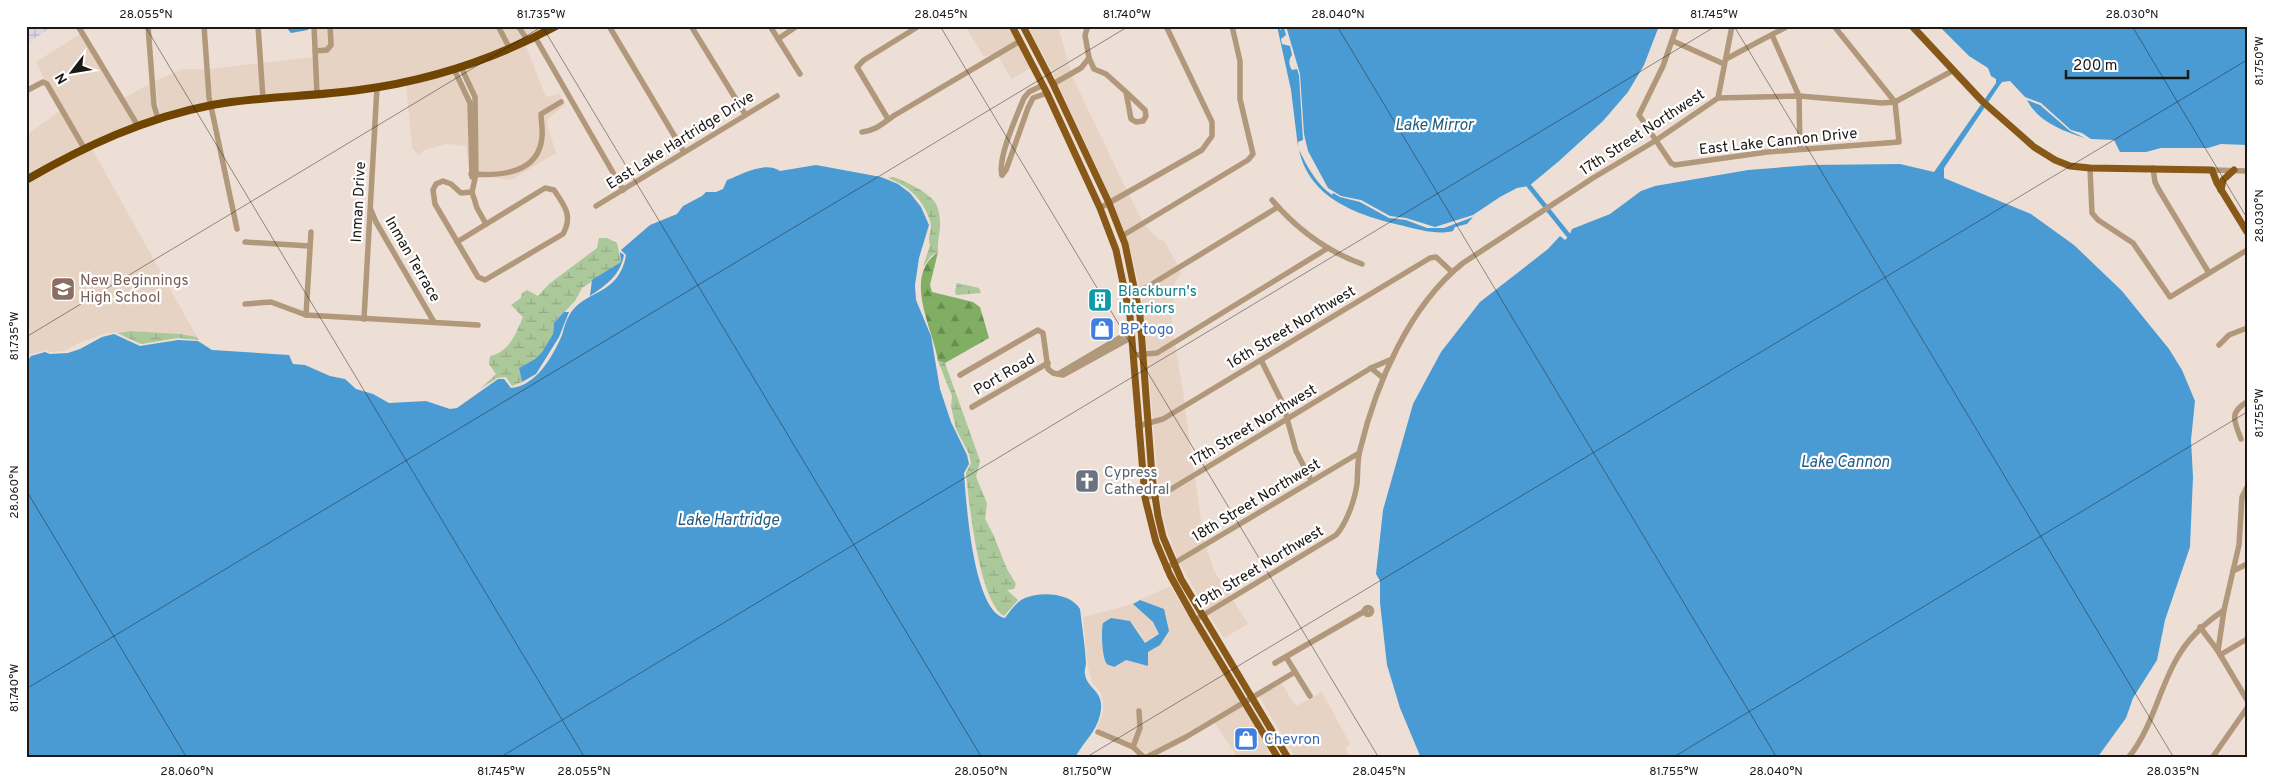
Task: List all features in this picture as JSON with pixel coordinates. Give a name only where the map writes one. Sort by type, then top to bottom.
[{"type":"highway","points":[[26,180],[84,148],[158,119],[211,105],[263,98],[377,88],[458,68],[531,39],[556,26]]},
{"type":"main road","points":[[1012,26],[1047,93],[1100,208],[1116,250],[1124,280],[1132,334],[1138,426],[1146,498],[1156,542],[1166,568],[1195,620],[1276,757]]},
{"type":"main road","points":[[1024,26],[1054,84],[1109,203],[1122,236],[1136,290],[1154,495],[1163,537],[1174,563],[1203,616],[1286,754]]},
{"type":"main road","points":[[1912,26],[1985,103],[2045,155],[2066,164],[2090,168],[2190,168],[2212,170],[2217,183],[2247,232]]},
{"type":"main road","points":[[1036,71],[1049,83],[1054,84]]},
{"type":"main road","points":[[1043,85],[1051,90],[1066,110]]},
{"type":"main road","points":[[2190,168],[2203,173],[2217,183]]},
{"type":"main road","points":[[2222,190],[2223,180],[2234,170]]},
{"type":"main road","points":[[1116,250],[1124,263],[1130,284],[1136,290]]},
{"type":"street","points":[[78,26],[138,126]]},
{"type":"street","points":[[148,26],[154,105],[158,119]]},
{"type":"street","points":[[204,26],[211,105],[237,229]]},
{"type":"street","points":[[258,26],[263,98]]},
{"type":"street","points":[[314,26],[317,94]]},
{"type":"street","points":[[314,51],[327,50],[331,45],[330,26]]},
{"type":"street","points":[[498,26],[510,48]]},
{"type":"street","points":[[518,26],[531,39],[623,190]]},
{"type":"street","points":[[609,26],[684,152]]},
{"type":"street","points":[[691,26],[745,114]]},
{"type":"street","points":[[770,26],[800,74]]},
{"type":"street","points":[[778,38],[797,26]]},
{"type":"street","points":[[888,119],[857,67],[864,60],[919,26]]},
{"type":"street","points":[[1088,26],[1085,35],[1089,58],[1094,69]]},
{"type":"street","points":[[1100,208],[1202,150],[1212,137],[1212,122],[1166,26]]},
{"type":"street","points":[[1122,236],[1248,160],[1253,154],[1240,98],[1240,61],[1232,26]]},
{"type":"street","points":[[1655,141],[1640,119],[1640,114],[1677,26]]},
{"type":"street","points":[[1718,98],[1732,26]]},
{"type":"street","points":[[1672,41],[1725,61],[1788,26]]},
{"type":"street","points":[[1834,26],[1895,102]]},
{"type":"street","points":[[1772,35],[1799,96],[1800,149]]},
{"type":"street","points":[[862,132],[871,131],[1020,41]]},
{"type":"street","points":[[1054,84],[1081,68],[1089,58]]},
{"type":"street","points":[[458,68],[470,103],[474,174],[472,192],[477,208],[486,224]]},
{"type":"street","points":[[1081,68],[1094,69],[1106,74],[1126,92],[1145,110],[1146,116],[1143,121],[1136,122],[1131,119],[1126,92]]},
{"type":"street","name":"17th Street Northwest","points":[[1383,378],[1392,359],[1422,309],[1452,272],[1718,98],[1799,96],[1882,103],[1895,102],[1952,70]]},
{"type":"street","points":[[26,91],[38,83],[45,82],[84,148]]},
{"type":"street","points":[[1043,85],[1034,88],[1024,98],[1004,154],[1000,169],[1002,175],[1006,170],[1033,98],[1047,93]]},
{"type":"street","name":"Inman Drive","points":[[364,319],[377,88]]},
{"type":"street","name":"East Lake Hartridge Drive","points":[[596,206],[776,96]]},
{"type":"street","points":[[474,174],[514,172],[530,164],[537,156],[541,146],[541,114],[561,102]]},
{"type":"street","name":"East Lake Cannon Drive","points":[[1655,141],[1671,163],[1675,165],[1800,149],[1899,142],[1895,102]]},
{"type":"street","points":[[2090,168],[2092,213],[2098,220],[2133,243],[2170,296],[2247,250]]},
{"type":"street","points":[[2153,168],[2159,190],[2209,272]]},
{"type":"street","points":[[2212,170],[2247,171]]},
{"type":"street","points":[[457,242],[549,187],[554,190],[563,205],[569,224],[563,234],[485,280],[478,276],[457,242],[435,204],[433,190],[436,184],[443,181],[451,184],[462,193],[472,192]]},
{"type":"street","points":[[1272,200],[1306,233],[1328,248],[1362,264]]},
{"type":"street","points":[[1136,290],[1147,287],[1278,207]]},
{"type":"street","name":"Inman Terrace","points":[[370,208],[376,222],[434,322]]},
{"type":"street","points":[[306,315],[311,232]]},
{"type":"street","points":[[245,242],[309,246]]},
{"type":"street","points":[[1134,354],[1157,353],[1328,248]]},
{"type":"street","name":"16th Street Northwest","points":[[1138,426],[1163,419],[1430,258],[1436,257],[1452,272]]},
{"type":"street","points":[[245,304],[271,302],[306,315],[478,325]]},
{"type":"street","points":[[2219,345],[2229,335],[2247,328]]},
{"type":"street","points":[[960,375],[1040,330],[1043,333],[1050,371],[1058,374],[1132,334]]},
{"type":"street","name":"17th Street Northwest","points":[[1146,498],[1166,492],[1182,483],[1371,368],[1392,359]]},
{"type":"street","points":[[1261,360],[1272,380],[1288,418],[1296,451],[1312,480]]},
{"type":"street","name":"Port Road","points":[[972,407],[1048,363]]},
{"type":"street","points":[[1371,368],[1383,378]]},
{"type":"street","name":"19th Street Northwest","points":[[1195,620],[1336,535],[1344,524],[1356,489],[1359,453],[1383,378]]},
{"type":"street","points":[[2241,438],[2236,426],[2235,412],[2238,407],[2247,402]]},
{"type":"street","name":"18th Street Northwest","points":[[1166,568],[1359,453]]},
{"type":"street","points":[[2219,653],[2224,610],[2239,546],[2245,490]]},
{"type":"street","points":[[2233,571],[2247,564]]},
{"type":"street","points":[[2128,758],[2150,724],[2175,661],[2200,627],[2224,610]]},
{"type":"street","points":[[1275,663],[1365,611]]},
{"type":"street","points":[[2200,627],[2219,653],[2247,700]]},
{"type":"street","points":[[2219,653],[2247,639]]},
{"type":"street","points":[[1286,657],[1310,696]]},
{"type":"street","points":[[1098,732],[1134,747],[1145,758],[1186,737],[1295,672]]},
{"type":"street","points":[[2212,758],[2238,718],[2247,708]]},
{"type":"street","points":[[1134,747],[1140,728],[1139,711]]},
{"type":"street","points":[[1276,757],[1286,754]]},
{"type":"shaded area","points":[[26,26],[53,26],[26,44]]},
{"type":"shaded area","points":[[316,26],[327,26],[328,44],[326,48],[317,49]]},
{"type":"shaded area","points":[[332,26],[411,28],[431,26],[496,26],[507,48],[470,62],[388,83],[319,92],[317,53],[327,52]]},
{"type":"shaded area","points":[[501,26],[515,26],[524,40],[511,46]]},
{"type":"shaded area","points":[[521,26],[552,26],[529,38]]},
{"type":"shaded area","points":[[965,26],[1008,26],[1016,41],[984,57]]},
{"type":"shaded area","points":[[1028,26],[1058,26],[1071,72],[1056,80]]},
{"type":"shaded area","points":[[80,34],[135,125],[85,145],[51,85],[44,79],[36,62]]},
{"type":"shaded area","points":[[525,44],[546,97],[560,94],[565,105],[549,118],[547,124],[556,153],[511,180],[481,176],[517,173],[533,163],[539,157],[543,147],[545,136],[543,115],[564,103],[562,100],[540,112],[540,136],[536,152],[526,164],[505,171],[479,172],[477,97],[464,68]]},
{"type":"shaded area","points":[[1018,45],[1031,68],[1011,79],[998,56]]},
{"type":"shaded area","points":[[313,57],[315,92],[265,95],[263,63]]},
{"type":"shaded area","points":[[259,63],[261,96],[213,103],[209,69]]},
{"type":"shaded area","points":[[183,69],[205,69],[209,104],[160,116],[155,81]]},
{"type":"shaded area","points":[[453,72],[468,103],[469,174],[466,146],[447,144],[424,150],[419,155],[412,148],[406,84]]},
{"type":"shaded area","points":[[1072,76],[1127,191],[1111,199],[1058,84]]},
{"type":"shaded area","points":[[151,83],[155,118],[140,123],[124,98]]},
{"type":"shaded area","points":[[60,111],[81,147],[26,176],[26,135]]},
{"type":"shaded area","points":[[91,147],[197,337],[130,331],[107,333],[79,343],[64,351],[50,352],[46,350],[31,354],[26,361],[26,182]]},
{"type":"shaded area","points":[[1129,195],[1143,222],[1125,233],[1113,203]]},
{"type":"shaded area","points":[[1145,225],[1158,239],[1164,241],[1178,266],[1140,287],[1126,237]]},
{"type":"shaded area","points":[[1179,270],[1181,274],[1175,282],[1174,301],[1171,312],[1174,340],[1156,351],[1147,352],[1141,291]]},
{"type":"shaded area","points":[[1175,345],[1185,403],[1162,417],[1153,420],[1147,357],[1158,355]]},
{"type":"shaded area","points":[[1185,408],[1194,473],[1167,489],[1159,491],[1153,424]]},
{"type":"shaded area","points":[[1195,478],[1204,542],[1177,558],[1165,525],[1159,496]]},
{"type":"shaded area","points":[[1206,546],[1214,571],[1231,596],[1207,611],[1179,562]]},
{"type":"shaded area","points":[[1170,586],[1241,702],[1181,738],[1148,754],[1136,746],[1143,725],[1141,709],[1136,710],[1138,725],[1132,744],[1097,729],[1103,713],[1103,702],[1101,693],[1092,682],[1088,668],[1083,617],[1133,604],[1153,622],[1159,634],[1145,643],[1141,634],[1130,621],[1111,618],[1104,649],[1104,659],[1126,660],[1148,666],[1148,652],[1160,645],[1164,609],[1140,600]]},
{"type":"shaded area","points":[[1233,600],[1248,624],[1224,638],[1209,615]]},
{"type":"shaded area","points":[[1281,683],[1296,706],[1322,692],[1350,744],[1345,748],[1350,758],[1295,758],[1259,696]]},
{"type":"shaded area","points":[[1243,706],[1272,756],[1269,758],[1238,758],[1215,723]]},
{"type":"green space","points":[[893,177],[921,190],[936,203],[938,209],[940,224],[938,252],[931,256],[923,267],[930,245],[930,220],[915,195],[888,178]]},
{"type":"green space","points":[[599,238],[607,238],[617,243],[621,262],[582,288],[575,301],[554,323],[553,334],[542,352],[535,359],[519,368],[522,382],[512,386],[506,377],[497,378],[480,389],[496,374],[489,364],[490,356],[497,354],[507,346],[523,317],[511,305],[521,298],[522,293],[527,290],[538,296],[549,284],[597,248]]},
{"type":"green space","points":[[938,252],[930,285],[932,292],[973,302],[980,307],[989,338],[945,363],[938,361],[926,319],[921,289],[922,275],[927,263]]},
{"type":"green space","points":[[957,283],[979,288],[981,293],[956,295]]},
{"type":"green space","points":[[130,331],[180,334],[197,337],[199,340],[178,338],[141,344],[117,333]]},
{"type":"green space","points":[[938,361],[945,363],[980,461],[976,477],[987,503],[985,519],[1007,569],[1016,584],[1014,589],[1007,590],[1018,600],[1004,616],[995,607],[982,573],[973,528],[966,473],[971,463],[969,454],[956,429],[951,406],[952,396]]},
{"type":"water","points":[[285,26],[308,26],[308,30],[291,33]]},
{"type":"water","points":[[1277,26],[1280,30],[1284,28],[1286,35],[1281,39],[1282,44],[1290,46],[1292,55],[1289,61],[1290,66],[1292,70],[1297,69],[1299,75],[1303,140],[1298,142],[1298,147],[1291,90]]},
{"type":"water","name":"Lake Mirror","points":[[1286,26],[1659,26],[1644,65],[1628,92],[1603,121],[1559,161],[1529,186],[1517,188],[1473,215],[1435,227],[1406,218],[1390,216],[1361,200],[1341,196],[1328,188],[1308,151],[1304,134],[1300,74]]},
{"type":"water","name":"Lake Cannon","points":[[1939,26],[2247,26],[2247,145],[2221,144],[2208,148],[2161,148],[2146,152],[2120,152],[2114,140],[2091,139],[2082,133],[2071,130],[2041,103],[2025,97],[2010,81],[2002,82],[1944,168],[1944,178],[2031,214],[2074,245],[2122,291],[2169,349],[2182,370],[2195,401],[2191,440],[2193,477],[2190,547],[2165,620],[2157,660],[2133,698],[2126,718],[2097,758],[1421,758],[1400,708],[1387,665],[1380,603],[1380,581],[1376,574],[1383,510],[1413,404],[1441,352],[1480,302],[1548,249],[1560,236],[1565,240],[1572,229],[1610,214],[1641,191],[1655,186],[1748,170],[1810,165],[1900,164],[1934,172],[1996,83],[1996,79],[1991,76],[1988,68],[1969,56]]},
{"type":"water","points":[[2027,100],[2040,105],[2070,131],[2085,138],[2060,129],[2044,120]]},
{"type":"water","points":[[1299,150],[1317,181],[1332,195],[1333,193],[1340,197],[1360,202],[1389,218],[1406,220],[1427,228],[1444,228],[1473,217],[1467,224],[1455,227],[1453,231],[1435,232],[1387,222],[1354,211],[1325,193],[1314,182],[1305,167]]},
{"type":"water","name":"Lake Hartridge","points":[[816,165],[881,177],[898,184],[910,193],[921,207],[929,225],[919,258],[915,285],[916,300],[931,336],[940,389],[951,422],[967,455],[969,464],[964,473],[969,529],[978,577],[985,597],[994,611],[1005,618],[1014,606],[1025,598],[1047,594],[1070,600],[1080,609],[1086,656],[1086,679],[1098,695],[1101,707],[1096,727],[1075,758],[26,758],[26,363],[31,356],[45,352],[50,354],[68,353],[102,337],[114,334],[140,346],[178,340],[198,341],[212,350],[289,355],[293,364],[305,365],[330,376],[345,379],[356,389],[373,394],[389,403],[426,401],[450,409],[457,408],[498,379],[504,379],[511,388],[520,386],[536,376],[554,352],[570,314],[577,306],[617,278],[626,255],[621,250],[650,225],[677,214],[683,206],[706,192],[716,192],[723,189],[727,180],[747,172],[767,167],[780,171]]},
{"type":"water","points":[[620,252],[624,255],[616,274],[607,284],[590,296],[592,280],[621,262]]},
{"type":"water","points":[[564,312],[569,312],[559,337],[536,374],[522,382],[519,368],[535,359],[542,352],[553,334],[554,323]]},
{"type":"water","points":[[1140,600],[1164,609],[1169,631],[1160,645],[1148,652],[1148,666],[1126,660],[1114,667],[1105,661],[1102,638],[1103,623],[1111,618],[1130,621],[1145,643],[1159,634],[1153,622],[1133,604]]},
{"type":"waterway","points":[[1529,186],[1569,236]]},
{"type":"place","name":"New Beginnings High School","points":[[63,289]]},
{"type":"place","name":"Blackburn's Interiors","points":[[1100,300]]},
{"type":"place","name":"BP togo","points":[[1102,329]]},
{"type":"place","name":"Cypress Cathedral","points":[[1087,481]]},
{"type":"place","name":"Chevron","points":[[1246,739]]}]
